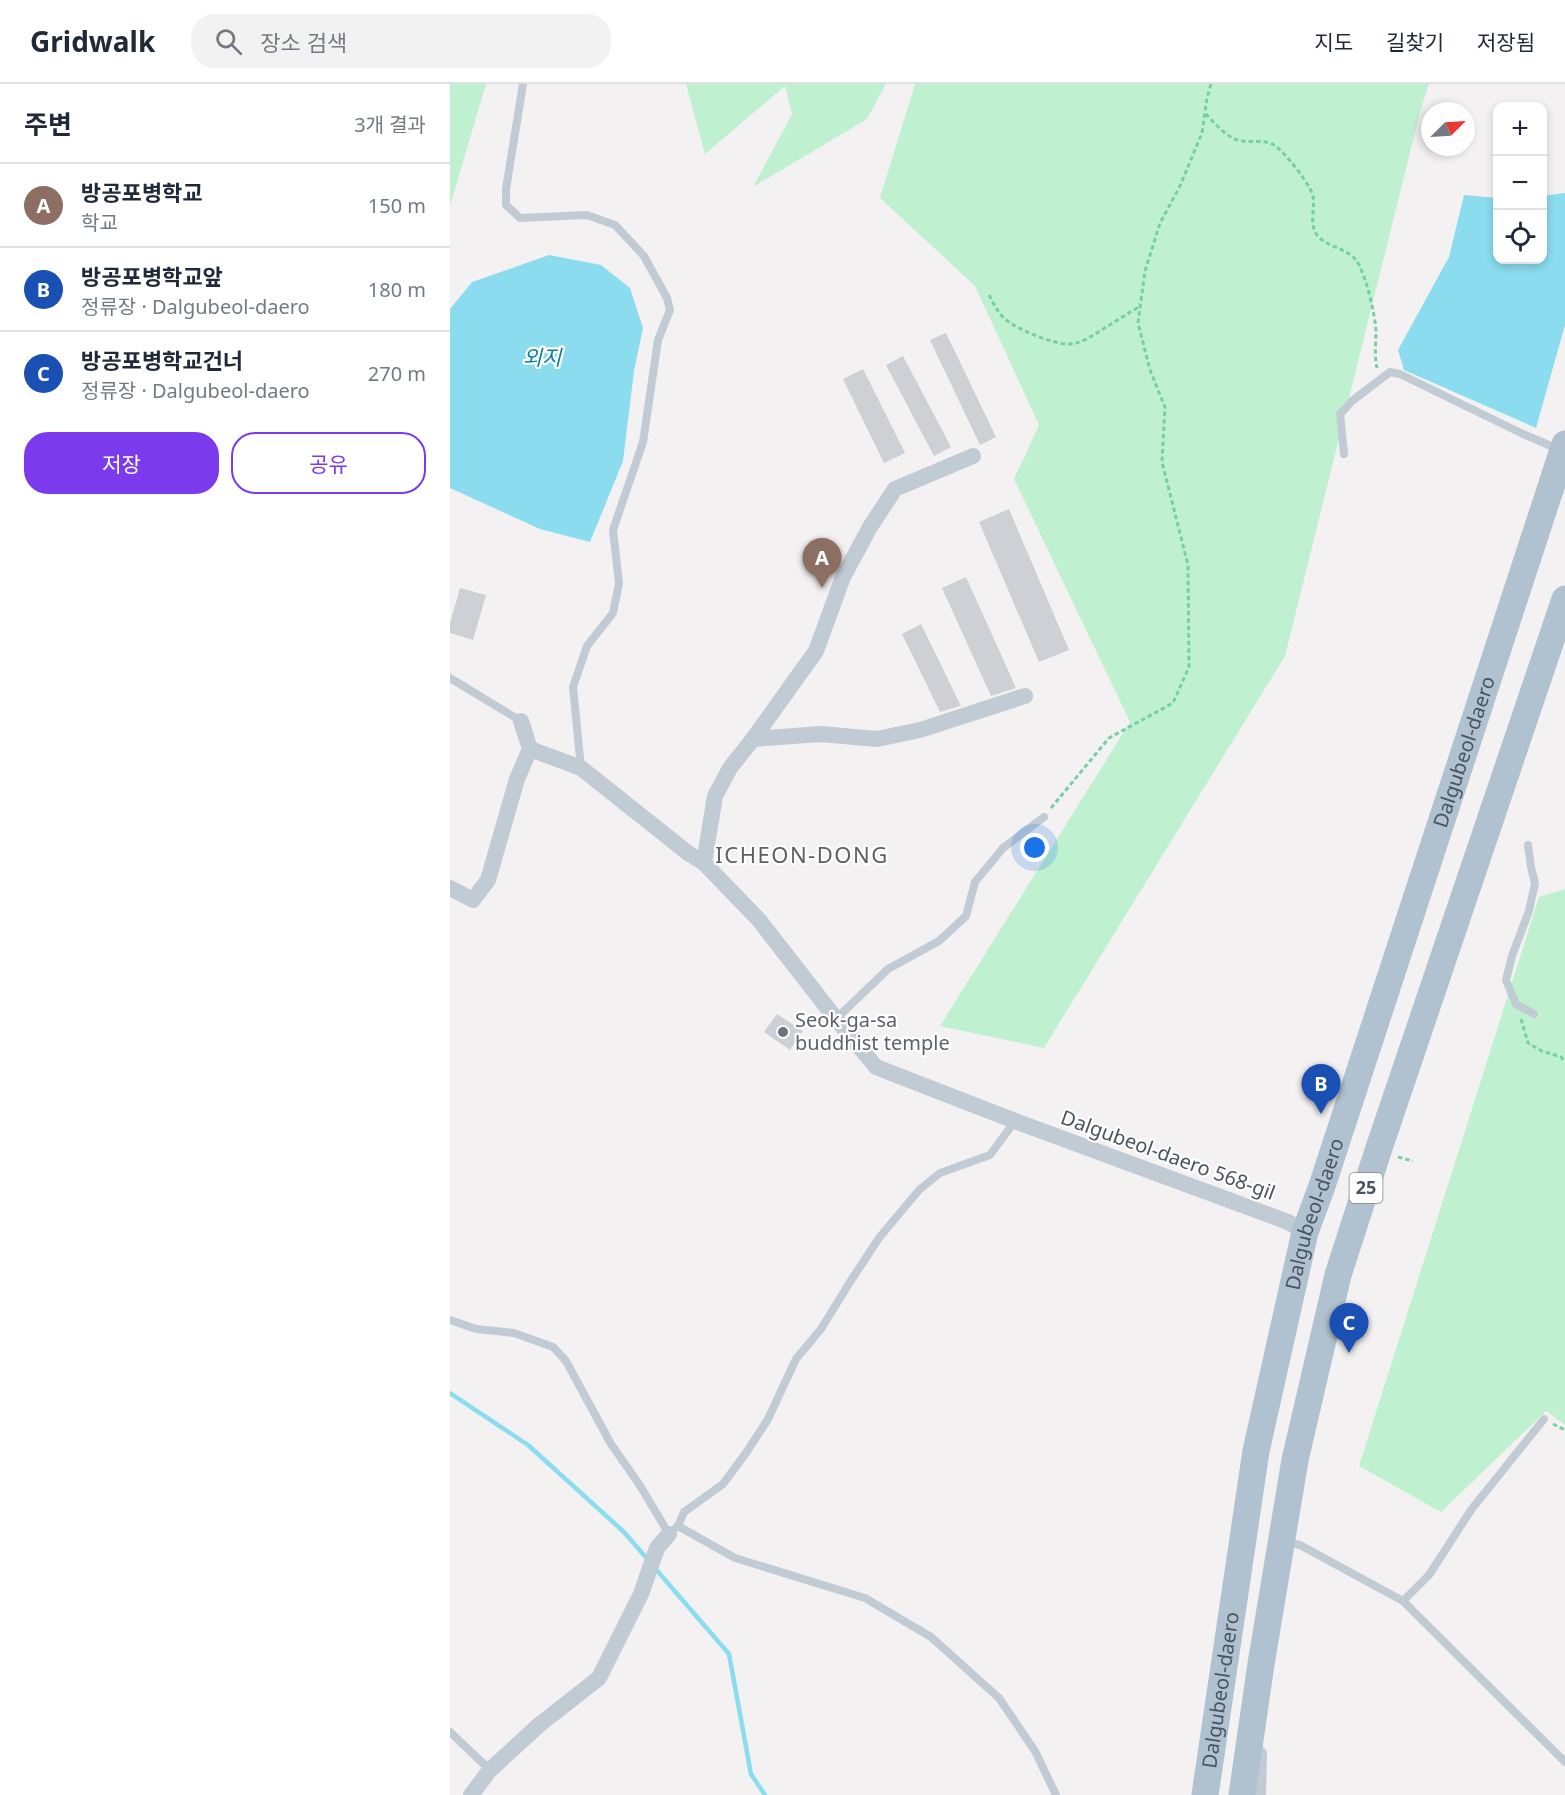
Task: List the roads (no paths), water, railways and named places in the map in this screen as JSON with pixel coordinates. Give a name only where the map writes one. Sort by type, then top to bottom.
[{"type":"main road","name":"Dalgubeol-daero","points":[[1205,1795],[1256,1451],[1305,1232],[1564,447]]},
{"type":"main road","name":"Dalgubeol-daero","points":[[1242,1795],[1295,1460],[1338,1275],[1565,599]]},
{"type":"street","points":[[704,863],[715,796],[730,768],[816,651],[843,577],[870,527],[895,489],[973,456]]},
{"type":"street","points":[[753,739],[821,734],[877,739],[920,729],[1025,696]]},
{"type":"street","points":[[450,888],[474,900],[488,880],[517,779],[530,749],[521,721]]},
{"type":"street","name":"Dalgubeol-daero 568-gil","points":[[530,749],[581,768],[688,853],[704,863],[759,920],[876,1067],[1288,1222],[1305,1232]]},
{"type":"street","points":[[471,1795],[490,1770],[539,1725],[599,1678],[641,1594],[657,1548],[673,1530]]},
{"type":"street","points":[[1258,1795],[1261,1664]]},
{"type":"lane","points":[[523,84],[506,189],[506,205],[520,218],[587,215],[615,225],[644,256],[667,298],[670,310],[658,340],[643,442],[614,530],[619,583],[613,613],[587,646],[573,687],[581,768]]},
{"type":"lane","points":[[1344,454],[1340,414],[1352,401],[1390,372],[1400,374],[1523,434],[1564,447]]},
{"type":"lane","points":[[450,678],[521,721]]},
{"type":"lane","points":[[837,1018],[888,969],[939,941],[966,916],[975,882],[1004,848],[1044,817]]},
{"type":"lane","points":[[1528,845],[1535,883],[1529,911],[1512,956],[1506,980],[1516,1004],[1534,1014]]},
{"type":"lane","points":[[673,1530],[684,1512],[723,1484],[746,1453],[768,1419],[796,1359],[821,1329],[879,1238],[919,1190],[940,1173],[990,1155],[1015,1121]]},
{"type":"lane","points":[[450,1320],[476,1329],[514,1333],[553,1347],[566,1361],[611,1444],[673,1530],[735,1558],[865,1598],[931,1637],[999,1698],[1035,1751],[1056,1795]]},
{"type":"lane","points":[[1403,1601],[1429,1575],[1472,1510],[1544,1419]]},
{"type":"lane","points":[[1282,1542],[1300,1545],[1403,1601],[1565,1762]]},
{"type":"lane","points":[[450,1732],[490,1770]]},
{"type":"water","points":[[1565,193],[1565,325],[1536,428],[1404,370],[1398,350],[1449,257],[1464,195],[1493,198],[1493,264],[1547,264],[1547,195]]},
{"type":"water","name":"외지","points":[[549,255],[601,265],[630,288],[643,328],[634,371],[623,461],[590,542],[540,529],[450,488],[450,309],[472,282]]},
{"type":"waterway","points":[[450,1393],[528,1445],[624,1532],[649,1561]]},
{"type":"waterway","points":[[654,1567],[729,1654],[751,1774],[765,1795]]},
{"type":"place","name":"방공포병학교","points":[[822,588]]},
{"type":"place","name":"Seok-ga-sa buddhist temple","points":[[783,1032]]},
{"type":"place","name":"방공포병학교앞","points":[[1321,1114]]},
{"type":"place","name":"방공포병학교건너","points":[[1349,1353]]},
{"type":"district","name":"ICHEON-DONG","points":[[802,855]]}]
